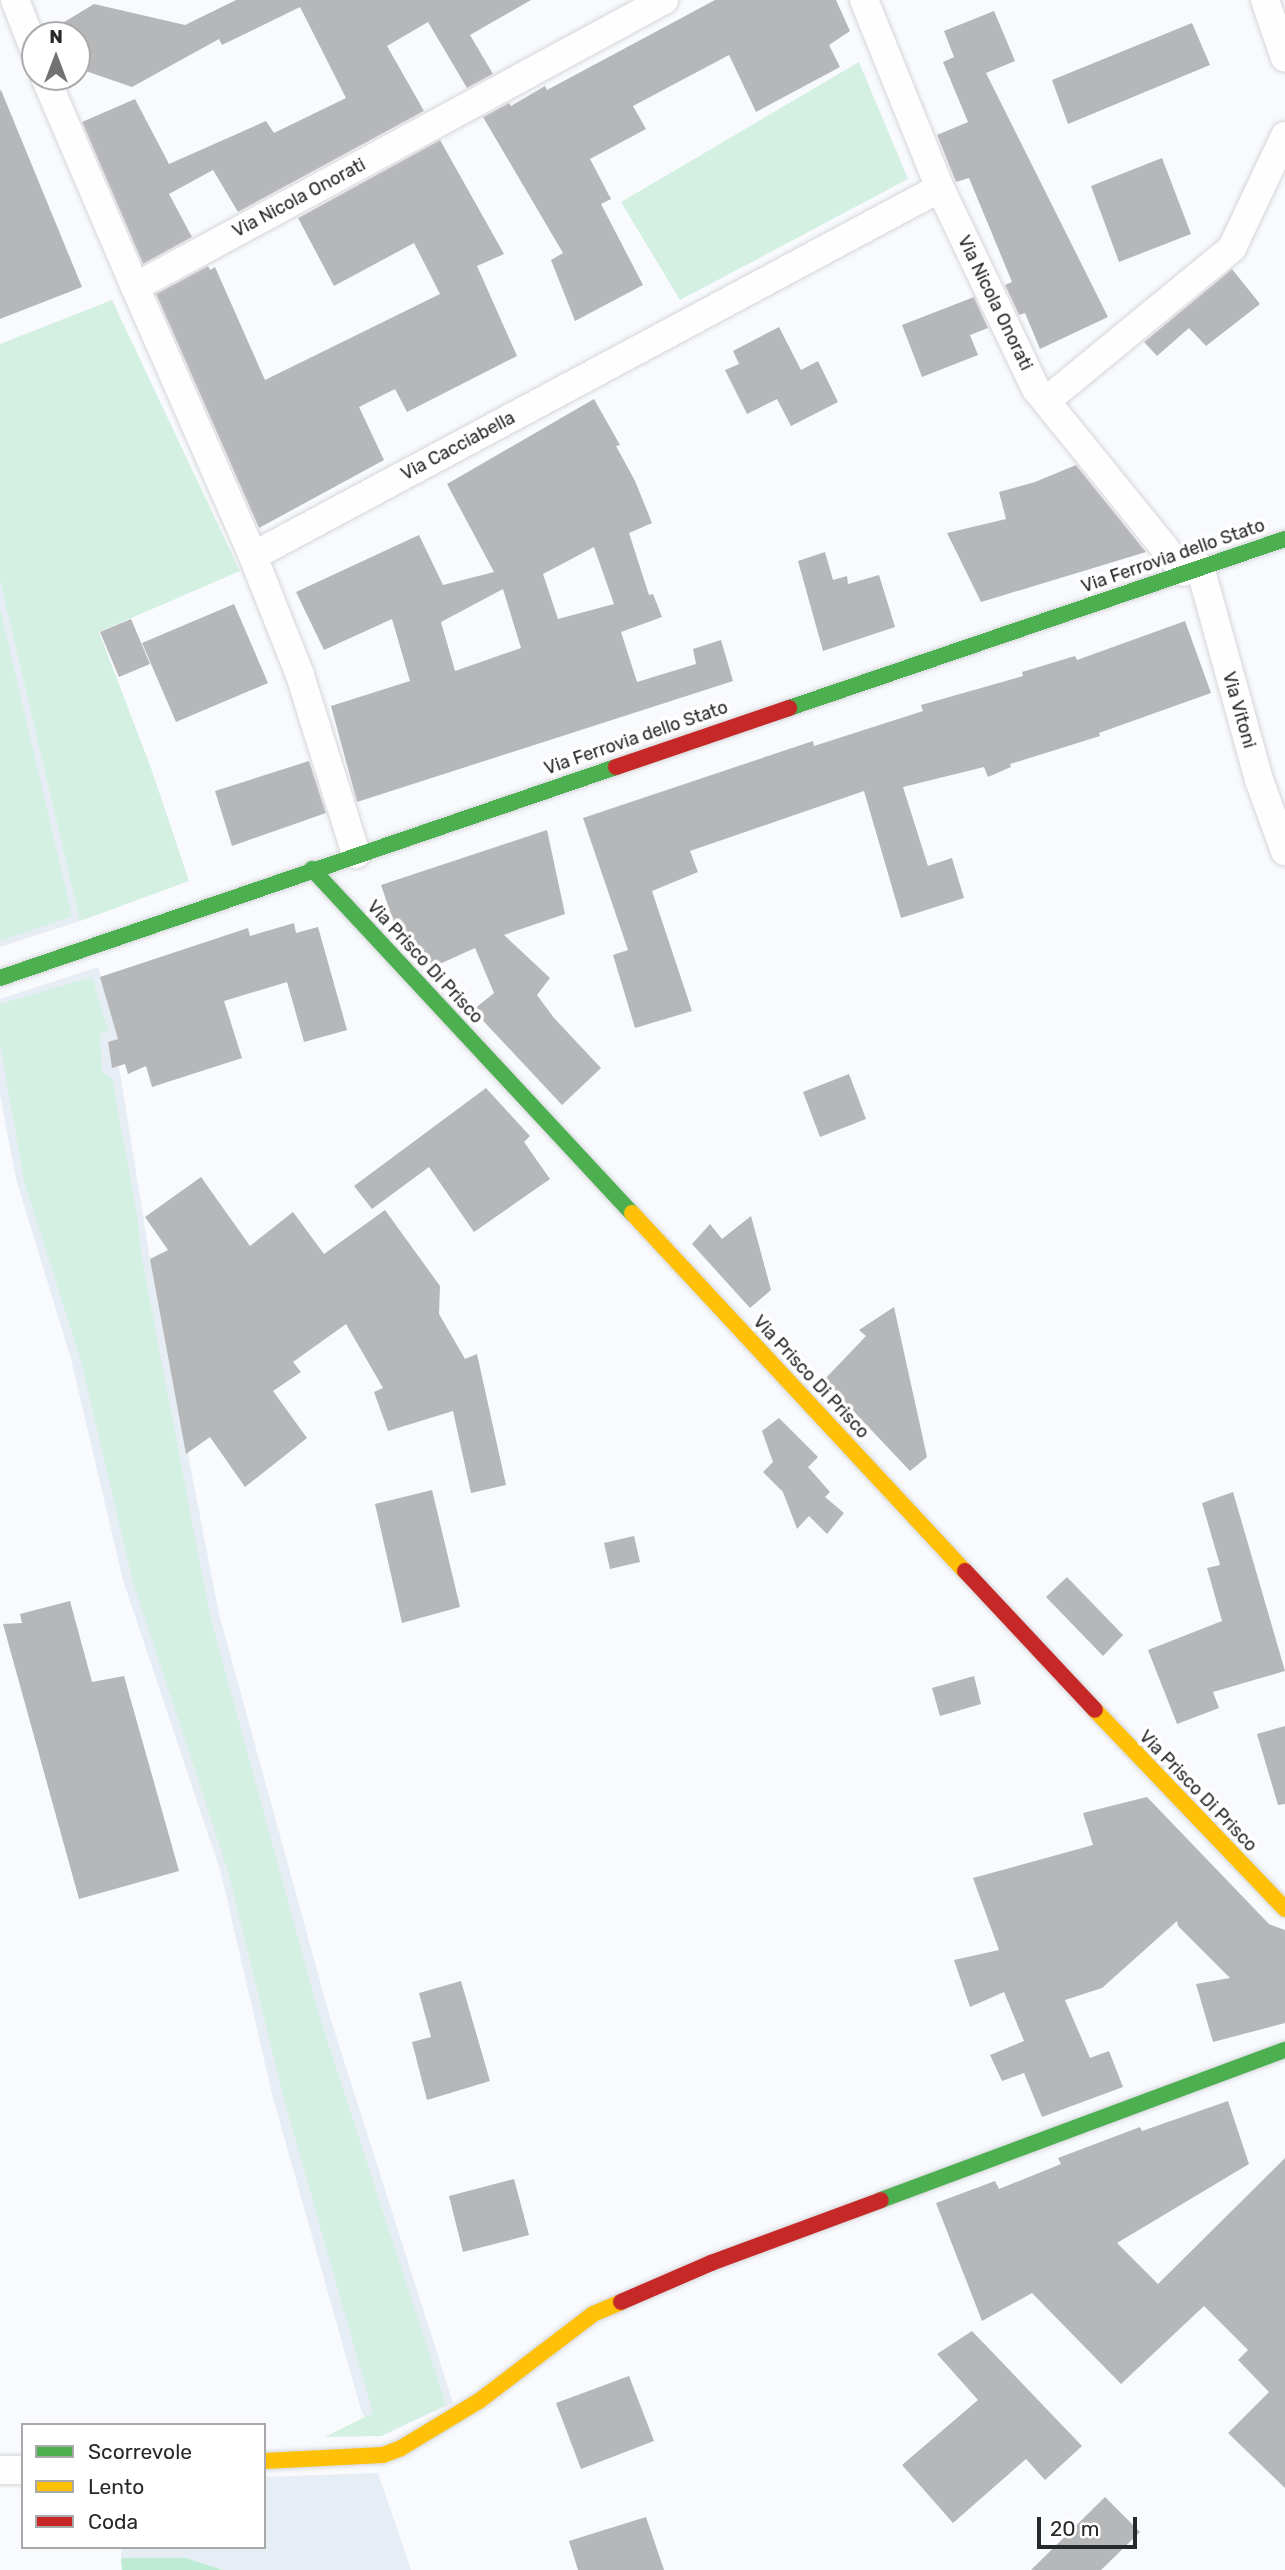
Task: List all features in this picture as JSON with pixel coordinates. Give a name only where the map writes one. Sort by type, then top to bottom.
[{"type":"street","points":[[15,0],[23,21]]},
{"type":"street","name":"Via Nicola Onorati","points":[[135,287],[664,0]]},
{"type":"street","name":"Via Nicola Onorati","points":[[864,0],[940,188],[1036,388],[1192,570]]},
{"type":"street","points":[[1265,0],[1285,58]]},
{"type":"street","points":[[51,91],[253,556],[300,675],[355,854]]},
{"type":"street","points":[[1046,401],[1232,248],[1285,135]]},
{"type":"street","name":"Via Cacciabella","points":[[253,556],[940,188]]},
{"type":"street","name":"Via Ferrovia dello Stato","points":[[0,978],[355,854],[1285,539]]},
{"type":"street","name":"Via Vitoni","points":[[1192,570],[1285,851]]},
{"type":"street","name":"Via Prisco Di Prisco","points":[[312,869],[1109,1726],[1285,1909]]},
{"type":"street","points":[[266,2461],[383,2455],[401,2448],[479,2401],[593,2314],[710,2263],[1285,2050]]},
{"type":"street","points":[[0,2470],[21,2470]]},
{"type":"shaded area","points":[[0,580],[80,921],[0,947]]},
{"type":"shaded area","points":[[98,967],[118,1039],[108,1042],[112,1068],[119,1066],[150,1259],[219,1614],[329,2014],[453,2403],[381,2436],[362,2413],[273,2098],[221,1873],[123,1580],[71,1359],[16,1179],[0,1094],[0,999]]},
{"type":"shaded area","points":[[378,2473],[411,2570],[223,2570],[186,2558],[121,2558],[121,2549],[266,2549],[266,2477]]},
{"type":"green space","points":[[859,62],[908,179],[680,300],[621,202]]},
{"type":"green space","points":[[112,300],[240,571],[99,632],[151,768],[189,881],[80,921],[0,580],[0,344]]},
{"type":"green space","points":[[0,609],[72,916],[0,941]]},
{"type":"green space","points":[[92,977],[109,1033],[100,1033],[102,1072],[112,1078],[137,1215],[142,1259],[210,1616],[319,2015],[446,2405],[381,2436],[325,2437],[373,2413],[284,2099],[228,1871],[133,1582],[81,1361],[24,1181],[0,1043],[0,1004]]},
{"type":"green space","points":[[121,2558],[186,2558],[223,2570],[122,2570]]},
{"type":"building","points":[[236,0],[531,0],[470,35],[493,74],[467,88],[428,22],[387,46],[424,111],[238,212],[213,170],[169,194],[192,237],[143,264],[82,122],[135,99],[169,164],[266,121],[274,133],[346,98],[300,7],[222,45],[219,39],[132,87],[91,73],[91,21],[66,21],[94,4],[185,25]]},
{"type":"building","points":[[715,0],[836,0],[850,31],[829,45],[840,67],[756,112],[729,55],[633,106],[646,129],[590,159],[611,199],[601,204],[643,285],[575,321],[551,260],[563,253],[483,117],[509,103],[511,106],[545,86],[547,90]]},
{"type":"building","points":[[994,11],[1015,61],[986,73],[1108,317],[1040,349],[1025,313],[1019,315],[1005,285],[1012,282],[969,178],[956,182],[937,135],[968,122],[943,62],[954,57],[944,31]]},
{"type":"building","points":[[1192,23],[1210,65],[1068,124],[1052,80]]},
{"type":"building","points":[[0,91],[82,287],[0,319]]},
{"type":"building","points":[[440,140],[504,254],[477,266],[517,356],[407,412],[395,389],[359,407],[384,460],[259,528],[156,294],[208,266],[210,270],[215,267],[265,380],[440,294],[414,243],[334,286],[298,218]]},
{"type":"building","points":[[1162,158],[1191,234],[1119,262],[1091,186]]},
{"type":"building","points":[[1232,269],[1260,304],[1206,346],[1189,328],[1157,356],[1144,342]]},
{"type":"building","points":[[974,297],[988,328],[970,335],[978,355],[922,377],[902,325]]},
{"type":"building","points":[[779,327],[801,370],[818,361],[838,402],[791,426],[777,399],[747,414],[725,370],[739,364],[733,351]]},
{"type":"building","points":[[594,399],[620,445],[616,446],[635,481],[652,523],[629,533],[649,595],[653,594],[662,617],[621,632],[637,682],[696,664],[693,649],[721,640],[733,681],[357,802],[331,706],[410,681],[392,619],[324,650],[296,592],[419,535],[443,585],[494,572],[447,484]],"holes":[[[594,547],[614,604],[558,619],[543,574]],[[503,589],[521,648],[455,671],[441,622]]]},
{"type":"building","points":[[1076,465],[1146,552],[981,602],[947,533],[1006,519],[999,492],[1035,482]]},
{"type":"building","points":[[825,552],[833,580],[847,576],[848,584],[879,575],[895,627],[823,651],[798,561]]},
{"type":"building","points":[[234,604],[268,683],[176,722],[142,643]]},
{"type":"building","points":[[131,619],[150,664],[119,677],[100,632]]},
{"type":"building","points":[[1185,621],[1211,693],[1099,733],[1100,736],[1010,764],[1011,767],[988,777],[984,767],[903,787],[928,866],[952,858],[964,898],[901,918],[864,791],[690,851],[698,872],[652,891],[692,1011],[635,1028],[613,955],[628,950],[583,818],[813,741],[814,746],[923,711],[921,705],[1023,676],[1022,672],[1075,656],[1077,660]]},
{"type":"building","points":[[309,761],[326,813],[232,846],[215,791]]},
{"type":"building","points":[[547,830],[565,914],[504,935],[550,978],[537,995],[554,1018],[601,1068],[562,1105],[473,1010],[494,993],[475,948],[433,967],[395,926],[381,885]]},
{"type":"building","points":[[294,923],[296,933],[318,927],[347,1030],[304,1042],[287,982],[224,1001],[242,1058],[152,1087],[146,1066],[128,1074],[125,1064],[112,1068],[108,1042],[118,1039],[100,977],[248,928],[250,936]]},
{"type":"building","points":[[849,1074],[866,1119],[820,1137],[803,1092]]},
{"type":"building","points":[[486,1088],[530,1136],[524,1142],[550,1179],[474,1232],[429,1167],[372,1209],[354,1186]]},
{"type":"building","points":[[201,1177],[250,1246],[293,1212],[324,1254],[385,1210],[440,1286],[439,1314],[465,1359],[477,1354],[506,1485],[471,1493],[453,1411],[388,1431],[374,1392],[383,1388],[346,1324],[293,1362],[301,1372],[273,1391],[307,1438],[245,1487],[210,1437],[186,1454],[150,1259],[168,1250],[145,1217]]},
{"type":"building","points":[[751,1216],[771,1290],[750,1308],[692,1244],[710,1224],[722,1239]]},
{"type":"building","points":[[894,1307],[927,1457],[910,1471],[824,1380],[866,1336],[859,1330]]},
{"type":"building","points":[[779,1418],[818,1457],[808,1467],[830,1492],[825,1497],[844,1513],[827,1534],[809,1516],[797,1529],[783,1492],[763,1472],[773,1462],[762,1431]]},
{"type":"building","points":[[432,1490],[460,1607],[402,1623],[375,1504]]},
{"type":"building","points":[[1233,1492],[1285,1671],[1213,1692],[1219,1708],[1177,1724],[1148,1650],[1222,1621],[1207,1568],[1220,1565],[1202,1503]]},
{"type":"building","points":[[634,1536],[640,1562],[610,1569],[604,1543]]},
{"type":"building","points":[[1067,1577],[1123,1635],[1103,1656],[1046,1597]]},
{"type":"building","points":[[70,1601],[92,1682],[124,1676],[179,1871],[79,1899],[3,1624],[22,1623],[20,1614]]},
{"type":"building","points":[[974,1676],[981,1704],[940,1716],[932,1688]]},
{"type":"building","points":[[1285,1726],[1285,1804],[1278,1805],[1257,1734]]},
{"type":"building","points":[[1147,1797],[1269,1924],[1285,1930],[1285,2023],[1213,2042],[1196,1984],[1230,1978],[1178,1926],[1177,1921],[1102,1988],[1065,2000],[1090,2058],[1109,2051],[1123,2087],[1042,2117],[1024,2073],[1002,2081],[990,2055],[1024,2041],[1004,1992],[970,2007],[954,1960],[999,1950],[973,1878],[1093,1845],[1083,1813]]},
{"type":"building","points":[[461,1981],[490,2081],[427,2100],[412,2042],[431,2037],[419,1993]]},
{"type":"building","points":[[1228,2101],[1249,2164],[1117,2243],[1158,2284],[1285,2158],[1285,2488],[1228,2433],[1269,2392],[1238,2360],[1248,2350],[1204,2306],[1121,2384],[1032,2293],[982,2321],[936,2203],[995,2181],[999,2189],[1061,2164],[1058,2158],[1140,2127],[1142,2131]]},
{"type":"building","points":[[514,2179],[529,2235],[463,2252],[449,2196]]},
{"type":"building","points":[[972,2331],[1082,2446],[1045,2480],[1026,2459],[953,2523],[902,2465],[978,2400],[937,2354]]},
{"type":"building","points":[[629,2376],[654,2441],[581,2469],[556,2403]]},
{"type":"building","points":[[1105,2497],[1140,2532],[1101,2570],[1031,2570]]},
{"type":"building","points":[[646,2517],[664,2570],[578,2570],[569,2541]]},
{"type":"traffic: fast","points":[[789,708],[1285,539]]},
{"type":"traffic: fast","points":[[0,978],[616,767]]},
{"type":"traffic: fast","points":[[312,869],[632,1213]]},
{"type":"traffic: fast","points":[[881,2200],[1285,2050]]},
{"type":"traffic: slow","points":[[632,1213],[965,1571]]},
{"type":"traffic: slow","points":[[1095,1710],[1285,1909]]},
{"type":"traffic: slow","points":[[266,2461],[383,2455],[401,2448],[479,2401],[593,2314],[621,2302]]},
{"type":"traffic: jam","points":[[616,767],[789,708]]},
{"type":"traffic: jam","points":[[965,1571],[1095,1710]]},
{"type":"traffic: jam","points":[[621,2302],[711,2263],[881,2200]]}]
